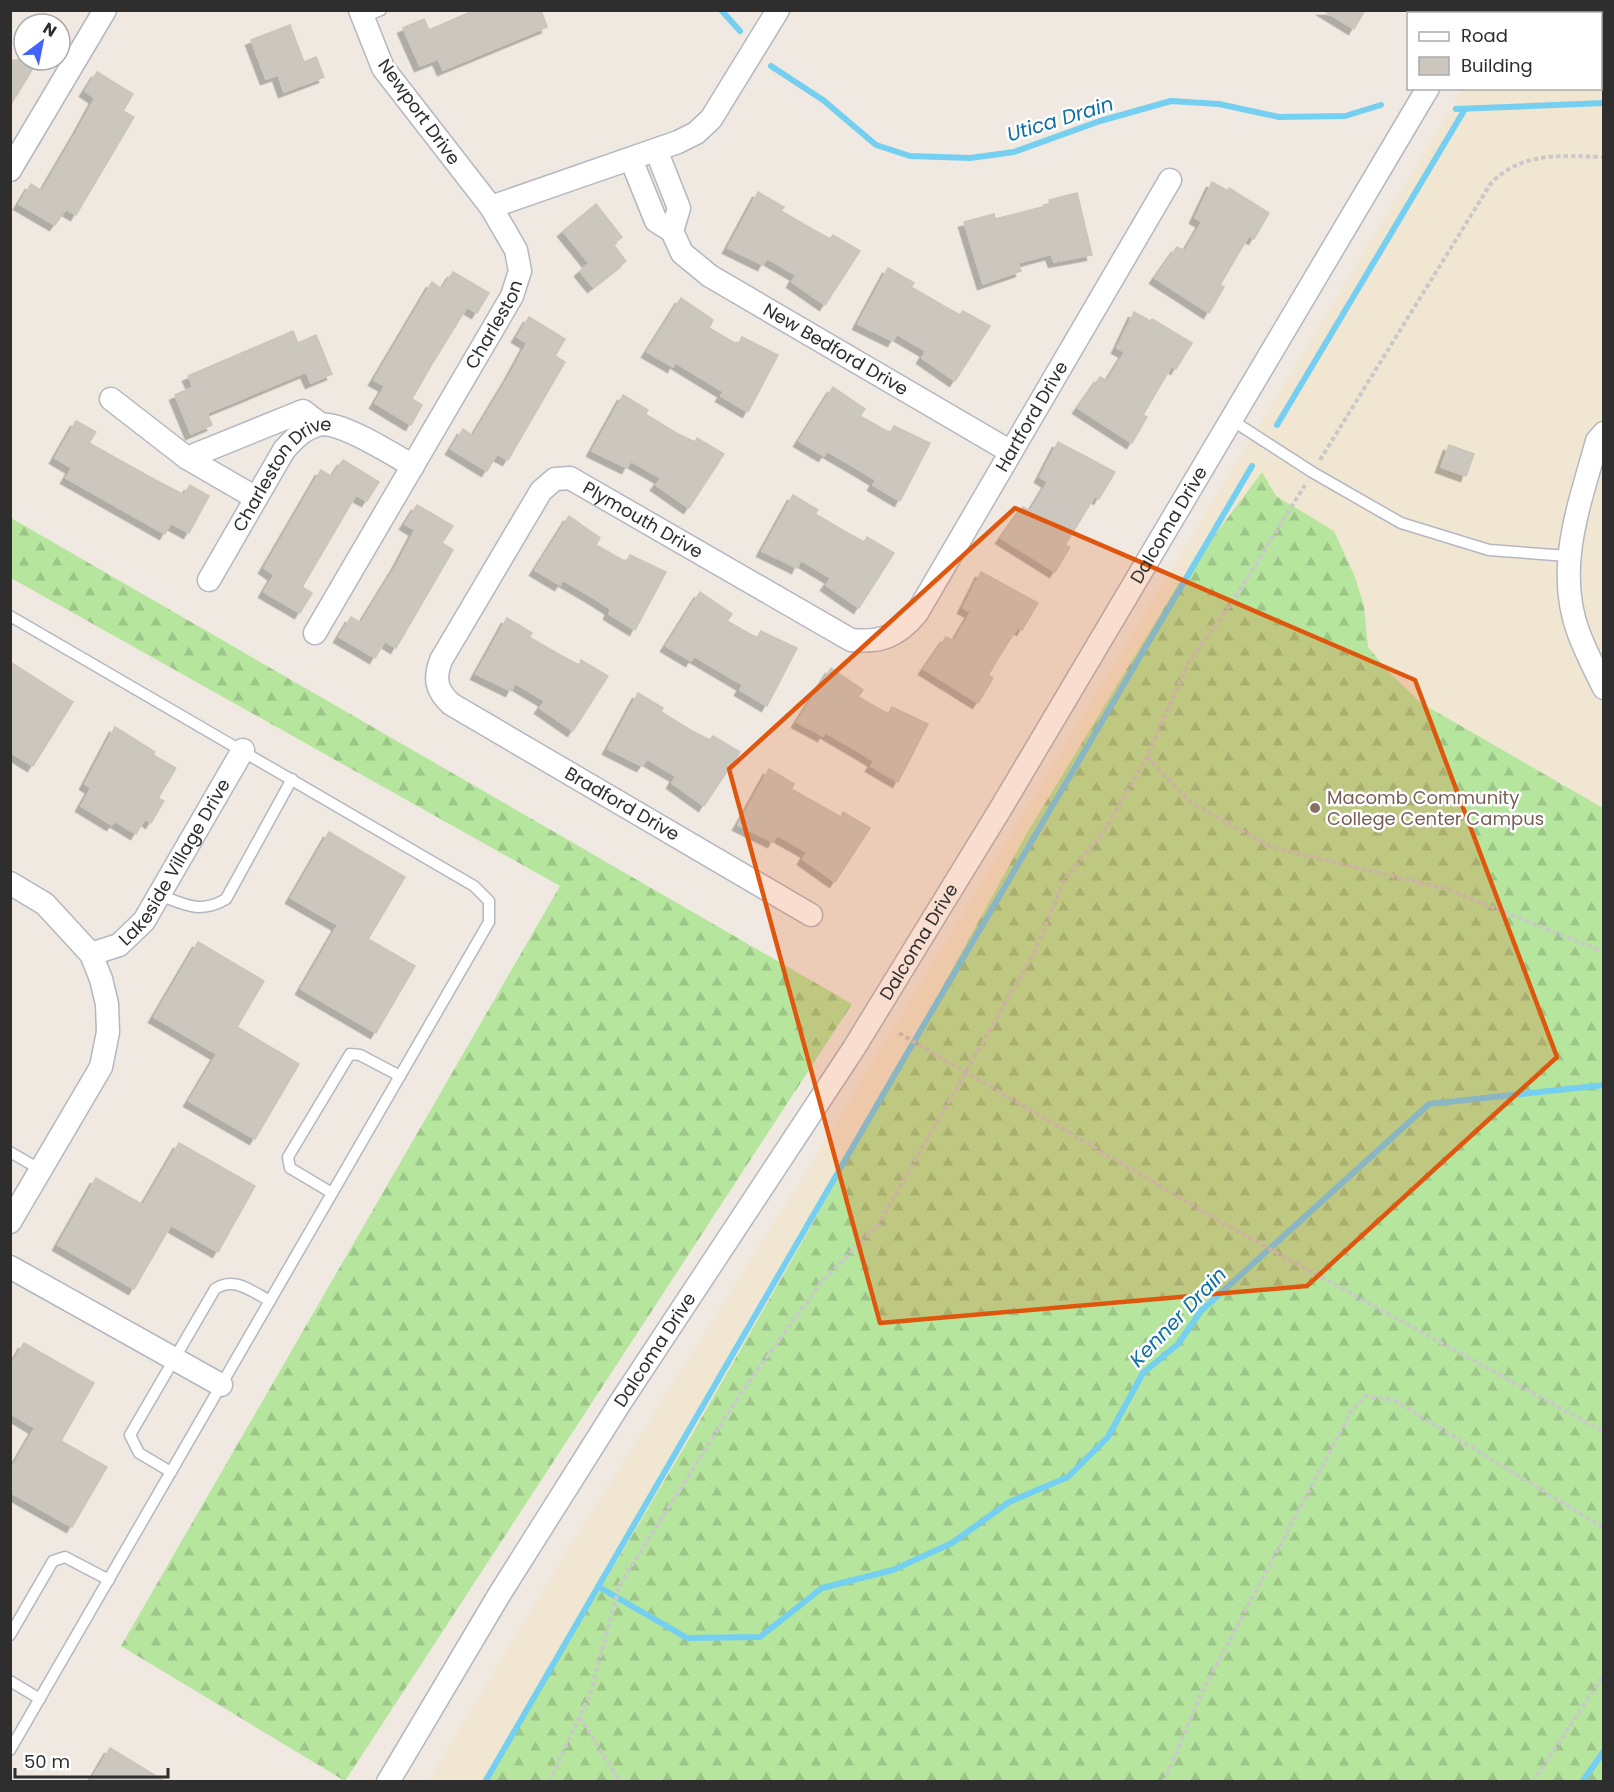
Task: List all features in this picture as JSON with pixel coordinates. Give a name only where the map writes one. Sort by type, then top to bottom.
[{"type":"street","points":[[10,170],[105,10]]},
{"type":"street","points":[[491,207],[678,142],[705,126],[778,10]]},
{"type":"street","name":"Newport Drive","points":[[368,13],[383,68],[491,207]]},
{"type":"street","name":"Dalcoma Drive","points":[[387,1782],[499,1594],[601,1433],[854,1048],[1001,808],[1427,90]]},
{"type":"street","points":[[656,150],[679,208],[672,231]]},
{"type":"street","name":"New Bedford Drive","points":[[631,159],[656,221],[672,231],[682,253],[710,276],[1011,452]]},
{"type":"street","name":"Hartford Drive","points":[[881,640],[893,636],[917,613],[1170,180]]},
{"type":"street","name":"Charleston","points":[[315,633],[512,296],[520,271],[516,250],[491,207]]},
{"type":"street","points":[[111,399],[187,458],[256,498]]},
{"type":"street","points":[[187,458],[303,411],[321,424]]},
{"type":"street","name":"Charleston Drive","points":[[209,580],[284,450],[300,433],[321,424],[346,430],[413,466]]},
{"type":"street","points":[[1604,433],[1597,441],[1568,556],[1567,573],[1578,632],[1604,688]]},
{"type":"street","name":"Plymouth Drive","points":[[437,687],[437,670],[441,660],[541,491],[555,479],[570,478],[851,640],[881,640]]},
{"type":"street","name":"Bradford Drive","points":[[437,687],[451,704],[811,915]]},
{"type":"street","name":"Lakeside Village Drive","points":[[91,954],[119,945],[144,921],[243,750]]},
{"type":"street","points":[[10,883],[45,903],[91,954],[102,979],[107,1004],[108,1032],[101,1067],[10,1222]]},
{"type":"street","points":[[10,1267],[221,1385]]},
{"type":"lane","points":[[1230,419],[1312,472],[1412,526],[1489,550],[1568,556]]},
{"type":"lane","points":[[10,616],[474,886],[489,901],[489,921],[10,1750]]},
{"type":"lane","points":[[160,895],[187,906],[199,907],[213,907],[226,899],[292,779]]},
{"type":"lane","points":[[332,1193],[290,1168],[288,1157],[350,1054],[360,1055],[400,1076]]},
{"type":"lane","points":[[10,1152],[42,1170]]},
{"type":"lane","points":[[171,1472],[139,1454],[130,1435],[173,1358],[214,1289],[225,1282],[236,1283],[270,1301]]},
{"type":"lane","points":[[10,1635],[53,1561],[65,1557],[109,1580]]},
{"type":"lane","points":[[10,1681],[40,1699]]},
{"type":"path","points":[[549,1782],[590,1695],[620,1584],[741,1393],[773,1348],[822,1281],[878,1226],[1035,951],[1064,880],[1104,831],[1147,758],[1188,663],[1234,599],[1491,183],[1506,169],[1534,157],[1604,158]]},
{"type":"path","points":[[1147,758],[1190,801],[1271,847],[1447,889],[1604,952]]},
{"type":"path","points":[[899,1033],[1237,1231],[1604,1432]]},
{"type":"path","points":[[1164,1782],[1201,1694],[1262,1575],[1352,1410],[1366,1396],[1394,1400],[1604,1528]]},
{"type":"path","points":[[1533,1782],[1604,1674]]},
{"type":"path","points":[[580,1716],[621,1782]]},
{"type":"highlighted area","points":[[1015,508],[1415,680],[1557,1057],[1307,1286],[880,1323],[729,769]]},
{"type":"shaded area","name":"Macomb Community College Center Campus","points":[[1603,11],[1603,1781],[428,1782],[541,1593],[814,1159],[1462,90],[1602,90],[1602,12],[1512,12]]},
{"type":"green space","name":"Macomb Community College Center Campus","points":[[1262,472],[1276,496],[1334,531],[1355,577],[1364,606],[1368,647],[1387,670],[1421,703],[1603,808],[1603,1781],[486,1781],[694,1431],[809,1230],[1027,833],[1181,580]]},
{"type":"green space","points":[[11,518],[852,1004],[345,1781],[121,1646],[560,886],[11,578]]},
{"type":"building","points":[[475,10],[541,10],[547,27],[443,70],[438,59],[420,66],[403,28],[424,19],[429,30]]},
{"type":"building","points":[[1323,10],[1365,10],[1354,29]]},
{"type":"building","points":[[290,25],[304,62],[316,57],[324,77],[284,92],[278,75],[266,79],[251,40]]},
{"type":"building","points":[[10,60],[12,60],[12,72],[31,72],[10,106]]},
{"type":"building","points":[[97,72],[133,94],[123,111],[134,117],[76,215],[66,209],[55,225],[19,204],[31,184],[42,191],[95,98],[85,91]]},
{"type":"building","points":[[1212,182],[1228,191],[1229,188],[1269,213],[1254,239],[1249,236],[1238,254],[1220,285],[1224,287],[1209,313],[1155,278],[1177,247],[1185,251],[1202,222],[1195,218]]},
{"type":"building","points":[[758,192],[784,207],[781,211],[812,229],[830,239],[833,235],[860,251],[825,305],[792,282],[796,275],[767,258],[763,265],[728,248]]},
{"type":"building","points":[[1077,193],[1092,255],[1054,262],[1051,254],[1018,263],[1021,271],[983,284],[964,222],[994,214],[995,219],[1015,214],[1050,205],[1049,200]]},
{"type":"building","points":[[596,204],[622,237],[613,244],[626,261],[593,287],[580,271],[589,263],[563,231]]},
{"type":"building","points":[[888,268],[914,283],[911,287],[942,305],[960,315],[963,311],[990,326],[955,381],[922,358],[926,351],[897,334],[893,341],[858,324]]},
{"type":"building","points":[[453,272],[489,293],[477,313],[467,307],[432,364],[412,399],[422,405],[411,425],[375,403],[385,386],[374,380],[432,282],[442,289]]},
{"type":"building","points":[[681,298],[713,320],[709,328],[738,345],[742,337],[778,355],[748,412],[721,396],[724,392],[675,362],[673,367],[647,352]]},
{"type":"building","points":[[1134,312],[1150,321],[1152,319],[1192,343],[1176,369],[1172,366],[1161,384],[1143,415],[1147,417],[1132,443],[1078,408],[1100,377],[1107,381],[1125,352],[1117,348]]},
{"type":"building","points":[[529,317],[565,339],[555,356],[565,362],[508,460],[497,454],[487,471],[451,449],[463,429],[473,436],[508,378],[527,343],[517,337]]},
{"type":"building","points":[[293,331],[298,343],[316,335],[332,374],[311,383],[306,372],[207,413],[212,425],[191,434],[175,395],[193,387],[188,376]]},
{"type":"building","points":[[833,387],[865,409],[860,416],[890,433],[894,426],[930,443],[900,501],[873,485],[876,480],[858,469],[827,451],[824,456],[799,441]]},
{"type":"building","points":[[623,395],[648,410],[645,414],[676,433],[695,442],[697,438],[724,454],[689,508],[656,485],[661,478],[631,461],[627,468],[592,451]]},
{"type":"building","points":[[76,421],[96,432],[89,443],[184,495],[190,485],[209,496],[189,533],[171,523],[165,534],[66,478],[72,468],[55,458]]},
{"type":"building","points":[[1058,442],[1115,472],[1099,499],[1095,496],[1065,545],[1070,547],[1055,572],[1001,538],[1023,507],[1030,511],[1048,482],[1040,477]]},
{"type":"building","points":[[1449,445],[1474,454],[1466,476],[1441,467]]},
{"type":"building","points":[[343,460],[379,482],[367,501],[356,495],[302,587],[312,593],[300,613],[264,592],[274,575],[264,568],[321,470],[332,477]]},
{"type":"building","points":[[793,495],[818,510],[815,514],[846,532],[864,542],[867,537],[894,553],[859,608],[826,585],[831,578],[801,560],[797,568],[762,551]]},
{"type":"building","points":[[417,505],[453,526],[442,543],[453,550],[396,648],[385,641],[375,658],[339,637],[351,617],[361,623],[396,566],[415,530],[405,524]]},
{"type":"building","points":[[569,516],[600,538],[596,545],[626,562],[630,555],[666,572],[635,630],[609,614],[611,609],[594,598],[563,580],[560,585],[535,570]]},
{"type":"building","points":[[981,572],[1038,603],[1022,630],[1018,627],[988,675],[993,678],[978,703],[924,669],[946,637],[954,641],[971,612],[963,608]]},
{"type":"building","points":[[700,592],[732,614],[727,621],[757,638],[761,631],[797,648],[767,706],[740,690],[743,685],[694,656],[691,661],[666,646]]},
{"type":"building","points":[[507,618],[532,633],[529,637],[560,655],[579,665],[581,660],[608,676],[573,731],[540,708],[545,701],[515,683],[511,691],[476,674]]},
{"type":"building","points":[[10,662],[73,702],[33,766],[10,752]]},
{"type":"building","points":[[831,668],[863,690],[858,697],[888,714],[892,707],[928,724],[898,782],[871,766],[874,761],[856,750],[825,732],[823,736],[797,722]]},
{"type":"building","points":[[638,693],[663,708],[661,712],[692,731],[710,740],[713,736],[740,752],[704,806],[672,783],[676,776],[647,759],[642,766],[608,749]]},
{"type":"building","points":[[115,727],[155,752],[153,755],[176,768],[158,798],[164,801],[151,823],[145,819],[136,834],[115,821],[112,825],[81,806],[91,788],[85,784]]},
{"type":"building","points":[[769,769],[794,784],[791,789],[841,817],[843,812],[870,828],[835,882],[803,859],[807,852],[777,835],[773,842],[738,825]]},
{"type":"building","points":[[329,832],[405,877],[368,939],[415,966],[376,1033],[301,989],[338,925],[291,898]]},
{"type":"building","points":[[198,942],[264,981],[237,1027],[299,1064],[255,1139],[189,1101],[217,1054],[154,1017]]},
{"type":"building","points":[[179,1143],[255,1186],[218,1252],[171,1225],[134,1289],[58,1245],[96,1178],[143,1205]]},
{"type":"building","points":[[24,1343],[94,1383],[61,1441],[107,1467],[72,1527],[10,1492],[10,1471],[35,1428],[10,1413],[10,1367]]},
{"type":"building","points":[[110,1748],[166,1782],[90,1782]]},
{"type":"waterway","name":"Utica Drain","points":[[721,10],[740,31]]},
{"type":"waterway","name":"Utica Drain","points":[[771,66],[823,100],[876,145],[910,156],[970,158],[1014,152],[1100,121],[1171,101],[1219,104],[1279,117],[1345,116],[1381,105]]},
{"type":"waterway","name":"Utica Drain","points":[[1456,109],[1604,103]]},
{"type":"waterway","points":[[1277,425],[1465,109]]},
{"type":"waterway","points":[[485,1782],[895,1074],[1252,466]]},
{"type":"waterway","name":"Kenner Drain","points":[[599,1587],[687,1638],[760,1637],[822,1588],[893,1570],[952,1543],[1009,1502],[1068,1477],[1108,1437],[1143,1373],[1178,1344],[1201,1311],[1429,1104],[1604,1085]]},
{"type":"waterway","points":[[1582,1782],[1604,1751]]},
{"type":"place","name":"Macomb Community College Center Campus","points":[[1315,808]]}]
